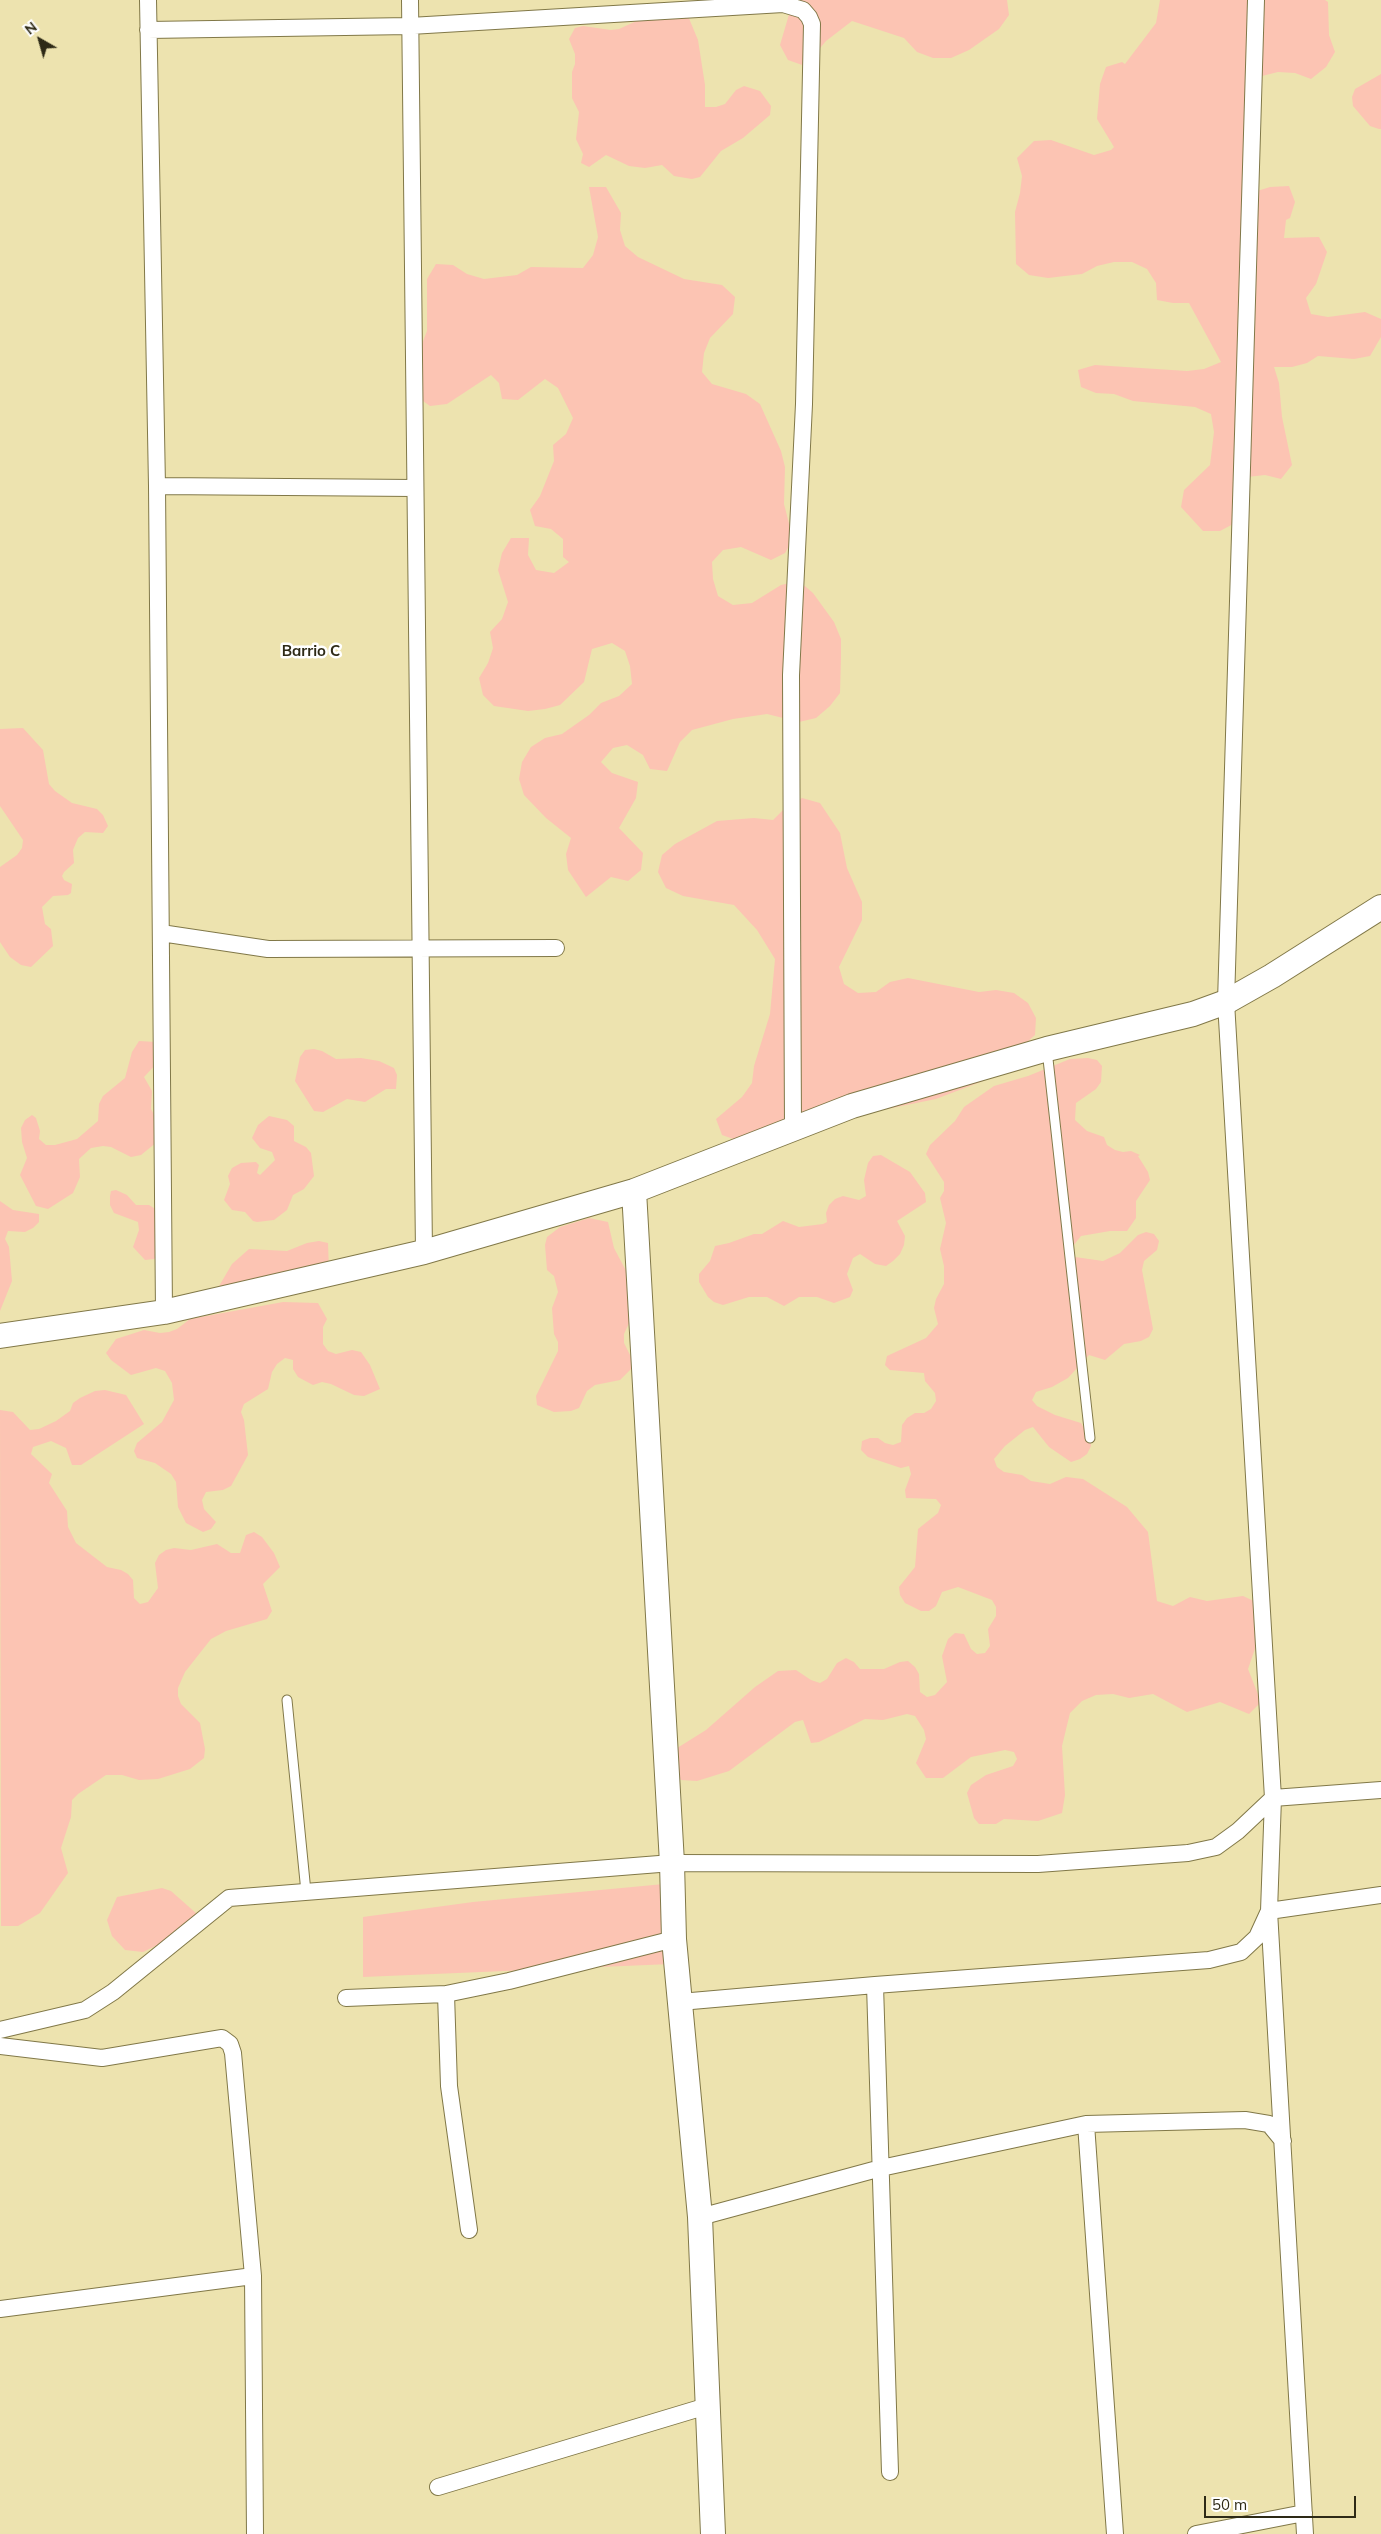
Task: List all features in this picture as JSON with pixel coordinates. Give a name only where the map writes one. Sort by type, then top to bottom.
[{"type":"street","points":[[148,0],[157,486],[164,1312]]},
{"type":"street","points":[[410,0],[424,1252]]},
{"type":"street","points":[[1256,0],[1226,1002],[1273,1798],[1269,1911],[1305,2534]]},
{"type":"street","points":[[148,30],[410,26],[783,4],[803,10],[812,24],[804,404],[791,675],[793,1128]]},
{"type":"street","points":[[157,486],[416,488]]},
{"type":"street","points":[[0,1336],[164,1312],[424,1252],[634,1191],[852,1106],[1047,1048],[1193,1014],[1226,1002],[1272,976],[1381,907]]},
{"type":"street","points":[[161,933],[268,949],[556,948]]},
{"type":"street","points":[[634,1191],[672,1863],[674,1940],[700,2216],[713,2534]]},
{"type":"street","points":[[0,2030],[85,2010],[113,1992],[229,1898],[672,1863],[1038,1864],[1188,1853],[1216,1847],[1238,1832],[1273,1798],[1381,1790]]},
{"type":"street","points":[[1269,1911],[1381,1895]]},
{"type":"street","points":[[680,2002],[876,1984],[1209,1960],[1242,1952],[1257,1937],[1269,1911]]},
{"type":"street","points":[[346,1998],[446,1994],[509,1981],[674,1940]]},
{"type":"street","points":[[876,1984],[890,2472]]},
{"type":"street","points":[[446,1994],[449,2086],[469,2230]]},
{"type":"street","points":[[0,2046],[102,2058],[222,2038],[230,2044],[233,2053],[253,2276],[255,2534]]},
{"type":"street","points":[[700,2216],[881,2168],[1086,2124],[1245,2120],[1269,2124],[1283,2140]]},
{"type":"street","points":[[1086,2124],[1115,2534]]},
{"type":"street","points":[[0,2308],[253,2276]]},
{"type":"street","points":[[438,2487],[707,2406]]},
{"type":"street","points":[[1196,2534],[1304,2513]]},
{"type":"lane","points":[[1047,1048],[1090,1438]]},
{"type":"lane","points":[[287,1700],[306,1892]]},
{"type":"shaded area","points":[[782,0],[1007,0],[1009,15],[999,29],[969,50],[951,58],[933,58],[917,52],[904,38],[852,21],[826,41],[805,66],[788,60],[780,45],[790,11]]},
{"type":"shaded area","points":[[1160,0],[1325,0],[1328,2],[1329,35],[1335,52],[1326,67],[1311,79],[1295,73],[1278,72],[1262,76],[1255,92],[1254,192],[1270,187],[1289,186],[1295,202],[1290,218],[1286,220],[1284,238],[1319,237],[1327,252],[1316,284],[1306,298],[1311,314],[1328,317],[1365,312],[1381,319],[1381,337],[1370,356],[1354,359],[1318,356],[1307,363],[1292,367],[1274,367],[1279,383],[1282,417],[1292,465],[1281,479],[1265,475],[1247,477],[1235,523],[1220,531],[1203,531],[1181,507],[1184,490],[1210,465],[1214,432],[1211,414],[1195,407],[1133,401],[1114,394],[1096,393],[1081,387],[1078,370],[1095,365],[1187,371],[1204,369],[1221,362],[1189,303],[1157,300],[1156,283],[1147,269],[1132,262],[1114,262],[1097,266],[1082,274],[1048,278],[1029,275],[1016,264],[1015,212],[1022,176],[1017,158],[1034,141],[1051,140],[1094,155],[1111,150],[1114,147],[1097,119],[1100,84],[1106,67],[1122,62],[1125,64],[1156,23]]},
{"type":"shaded area","points":[[688,16],[698,40],[705,85],[705,107],[716,107],[725,104],[736,90],[744,86],[760,91],[771,106],[770,115],[743,138],[721,151],[700,177],[692,179],[674,176],[662,165],[645,168],[629,166],[606,155],[589,167],[581,163],[583,154],[576,139],[579,112],[572,98],[572,72],[575,64],[575,54],[569,39],[575,28],[583,26],[611,30],[619,29],[643,18]]},
{"type":"shaded area","points":[[1381,74],[1381,129],[1379,129],[1370,126],[1353,106],[1352,97],[1355,89]]},
{"type":"shaded area","points":[[589,187],[606,187],[621,213],[620,230],[625,246],[638,257],[684,279],[722,285],[735,297],[733,314],[710,338],[704,353],[702,372],[712,384],[746,394],[760,404],[781,451],[785,467],[784,504],[793,539],[785,553],[771,560],[741,547],[723,550],[712,562],[713,579],[718,596],[733,605],[752,603],[781,585],[799,581],[813,593],[834,622],[841,639],[841,657],[840,693],[830,706],[816,718],[799,722],[767,714],[733,719],[692,730],[680,742],[667,771],[650,769],[643,755],[627,745],[613,748],[601,762],[612,773],[638,782],[636,798],[619,828],[643,853],[641,870],[628,881],[611,877],[586,897],[568,870],[566,854],[571,838],[546,818],[524,795],[519,779],[522,762],[531,747],[545,738],[562,734],[589,715],[601,703],[619,696],[632,684],[630,666],[625,651],[612,643],[592,649],[584,682],[560,705],[545,709],[528,711],[494,706],[483,695],[479,678],[488,663],[493,648],[490,632],[502,619],[508,602],[498,570],[502,553],[511,538],[529,538],[528,555],[536,570],[554,573],[569,562],[563,557],[563,539],[551,529],[535,526],[530,510],[540,496],[554,461],[553,445],[566,434],[573,418],[558,388],[545,379],[518,400],[502,399],[499,383],[491,375],[447,404],[430,406],[416,396],[415,362],[427,331],[427,279],[436,264],[453,265],[467,274],[484,279],[517,275],[531,267],[583,268],[593,255],[598,237]]},
{"type":"shaded area","points":[[23,728],[43,750],[49,784],[55,791],[72,803],[97,809],[103,815],[108,826],[103,833],[85,832],[78,838],[73,850],[74,863],[62,876],[64,880],[72,884],[71,893],[53,896],[42,907],[45,924],[51,929],[53,946],[31,967],[21,965],[10,957],[0,942],[0,867],[17,855],[22,848],[23,840],[0,806],[0,729]]},
{"type":"shaded area","points":[[802,798],[820,803],[840,833],[847,868],[862,902],[862,920],[839,967],[844,984],[858,993],[876,992],[890,982],[908,978],[979,992],[996,990],[1014,993],[1028,1003],[1036,1018],[1035,1035],[983,1081],[936,1099],[872,1112],[807,1135],[739,1141],[722,1135],[716,1119],[742,1097],[752,1083],[754,1066],[770,1014],[775,959],[757,930],[734,905],[683,896],[666,888],[658,872],[662,855],[675,844],[717,821],[754,818],[773,820],[785,808]]},
{"type":"shaded area","points":[[139,1041],[156,1042],[159,1061],[144,1077],[152,1091],[151,1109],[157,1120],[157,1142],[141,1155],[131,1157],[111,1147],[91,1148],[79,1159],[80,1177],[73,1193],[48,1209],[36,1206],[20,1175],[27,1158],[22,1142],[21,1128],[25,1120],[32,1115],[36,1118],[40,1131],[39,1139],[46,1145],[55,1145],[77,1139],[98,1121],[99,1104],[103,1096],[125,1078],[132,1052]]},
{"type":"shaded area","points":[[314,1049],[336,1059],[361,1058],[379,1061],[394,1068],[397,1075],[396,1089],[386,1089],[365,1102],[347,1099],[323,1112],[314,1111],[295,1081],[300,1057],[305,1050]]},
{"type":"shaded area","points":[[1088,1058],[1097,1060],[1102,1066],[1101,1082],[1096,1089],[1076,1103],[1075,1120],[1087,1131],[1104,1137],[1107,1145],[1115,1150],[1131,1151],[1140,1155],[1138,1156],[1148,1172],[1150,1180],[1136,1201],[1136,1218],[1127,1231],[1110,1231],[1081,1236],[1070,1250],[1075,1257],[1103,1261],[1120,1253],[1138,1235],[1146,1232],[1154,1234],[1159,1241],[1157,1250],[1144,1261],[1142,1270],[1153,1329],[1149,1337],[1141,1341],[1124,1344],[1105,1360],[1089,1355],[1068,1378],[1052,1387],[1036,1392],[1032,1400],[1037,1406],[1055,1415],[1081,1423],[1090,1438],[1091,1446],[1087,1454],[1071,1462],[1049,1447],[1033,1427],[1025,1430],[1005,1446],[994,1459],[997,1467],[1004,1472],[1022,1475],[1031,1481],[1050,1484],[1066,1477],[1083,1479],[1127,1507],[1148,1532],[1157,1601],[1173,1606],[1190,1597],[1207,1601],[1243,1596],[1258,1603],[1259,1637],[1248,1669],[1261,1702],[1249,1714],[1220,1702],[1187,1712],[1153,1694],[1129,1698],[1113,1694],[1096,1695],[1082,1701],[1070,1713],[1062,1746],[1065,1795],[1062,1813],[1038,1821],[1004,1819],[996,1824],[979,1824],[974,1818],[967,1793],[971,1785],[986,1775],[1013,1766],[1017,1759],[1014,1752],[1005,1750],[971,1757],[943,1778],[926,1778],[916,1763],[926,1739],[924,1730],[915,1716],[907,1714],[883,1720],[865,1719],[819,1742],[811,1743],[803,1720],[795,1722],[729,1771],[697,1781],[681,1780],[670,1766],[674,1750],[706,1730],[755,1687],[778,1671],[796,1670],[811,1680],[820,1683],[827,1679],[837,1663],[846,1658],[854,1662],[860,1669],[884,1669],[900,1662],[908,1661],[919,1674],[920,1692],[927,1697],[935,1695],[947,1682],[942,1656],[948,1639],[955,1633],[964,1634],[971,1649],[977,1654],[985,1653],[990,1646],[988,1629],[996,1616],[996,1607],[992,1600],[958,1587],[942,1592],[936,1606],[929,1611],[921,1611],[905,1603],[900,1595],[899,1587],[915,1567],[918,1529],[938,1513],[941,1505],[936,1499],[906,1498],[905,1490],[911,1474],[909,1466],[901,1468],[868,1457],[861,1450],[862,1441],[878,1438],[885,1443],[893,1445],[901,1442],[902,1425],[907,1418],[915,1413],[924,1413],[931,1409],[936,1401],[935,1393],[925,1381],[924,1373],[890,1370],[885,1365],[887,1356],[926,1338],[938,1324],[934,1308],[936,1299],[944,1284],[944,1266],[940,1249],[946,1223],[940,1198],[944,1191],[944,1182],[926,1154],[930,1145],[955,1121],[964,1107],[994,1086],[1028,1076],[1070,1059]]},
{"type":"shaded area","points":[[269,1116],[287,1120],[294,1126],[294,1141],[306,1147],[311,1153],[314,1176],[304,1189],[293,1195],[287,1210],[274,1220],[257,1222],[253,1221],[245,1212],[232,1210],[224,1200],[230,1184],[228,1176],[232,1168],[241,1163],[256,1162],[259,1165],[257,1173],[260,1175],[275,1160],[272,1152],[260,1148],[252,1138],[258,1125]]},
{"type":"shaded area","points":[[881,1155],[910,1172],[925,1193],[926,1202],[897,1221],[905,1236],[900,1254],[893,1261],[886,1266],[875,1264],[860,1254],[853,1258],[847,1274],[853,1290],[850,1297],[834,1303],[817,1297],[799,1297],[784,1306],[767,1297],[749,1297],[723,1305],[714,1302],[708,1297],[699,1282],[699,1274],[710,1261],[715,1246],[754,1234],[762,1234],[783,1221],[799,1227],[827,1222],[826,1213],[829,1205],[835,1199],[843,1196],[859,1200],[866,1196],[864,1180],[868,1163],[873,1156]]},
{"type":"shaded area","points":[[116,1190],[127,1195],[136,1205],[149,1205],[157,1210],[161,1253],[154,1259],[145,1260],[133,1247],[139,1230],[138,1222],[114,1213],[110,1205],[110,1196],[111,1191]]},
{"type":"shaded area","points":[[0,1201],[13,1210],[39,1214],[39,1222],[25,1232],[8,1231],[5,1239],[9,1247],[12,1281],[0,1311]]},
{"type":"shaded area","points":[[589,1218],[608,1222],[614,1248],[633,1284],[631,1319],[624,1334],[624,1343],[632,1359],[632,1368],[620,1380],[595,1385],[587,1391],[579,1408],[571,1411],[554,1412],[537,1405],[536,1396],[558,1351],[558,1342],[554,1334],[552,1308],[558,1292],[554,1276],[547,1270],[545,1245],[547,1237],[560,1227]]},
{"type":"shaded area","points":[[319,1241],[328,1243],[329,1270],[215,1293],[232,1264],[249,1249],[287,1251],[307,1243]]},
{"type":"shaded area","points":[[283,1302],[318,1303],[327,1319],[323,1327],[323,1344],[328,1351],[336,1354],[352,1350],[361,1352],[370,1365],[380,1389],[364,1396],[354,1395],[331,1384],[322,1382],[313,1385],[298,1377],[293,1369],[293,1360],[285,1358],[277,1364],[272,1372],[268,1389],[244,1404],[241,1412],[244,1420],[248,1455],[231,1486],[223,1490],[206,1492],[202,1500],[204,1509],[216,1522],[211,1529],[203,1532],[186,1523],[178,1507],[176,1482],[171,1474],[155,1463],[137,1458],[134,1451],[137,1443],[162,1422],[174,1400],[172,1383],[165,1371],[156,1368],[131,1375],[111,1360],[106,1353],[116,1339],[144,1330],[160,1333],[169,1332],[177,1329],[190,1319]]},
{"type":"shaded area","points":[[105,1390],[126,1395],[144,1424],[81,1465],[72,1465],[66,1448],[51,1441],[33,1447],[31,1454],[52,1474],[49,1483],[67,1511],[68,1527],[76,1543],[107,1567],[121,1570],[128,1574],[133,1580],[134,1598],[140,1604],[148,1602],[158,1588],[155,1563],[159,1555],[166,1550],[174,1548],[191,1550],[217,1544],[231,1553],[240,1553],[246,1535],[254,1532],[262,1537],[274,1553],[280,1567],[263,1584],[272,1611],[267,1619],[226,1631],[211,1639],[185,1672],[178,1688],[178,1696],[181,1704],[200,1723],[205,1749],[204,1758],[190,1769],[158,1779],[139,1780],[122,1775],[106,1775],[78,1794],[72,1800],[71,1817],[61,1848],[68,1873],[40,1913],[18,1926],[1,1926],[0,1410],[13,1412],[30,1430],[39,1429],[56,1421],[70,1411],[73,1403],[80,1398],[95,1391]]},
{"type":"shaded area","points":[[664,1884],[671,1964],[363,1977],[363,1917],[473,1902]]},
{"type":"shaded area","points":[[162,1888],[171,1891],[197,1914],[174,1937],[143,1952],[125,1950],[112,1936],[107,1920],[117,1897]]},
{"type":"district","name":"Barrio C","points":[[311,651]]}]
